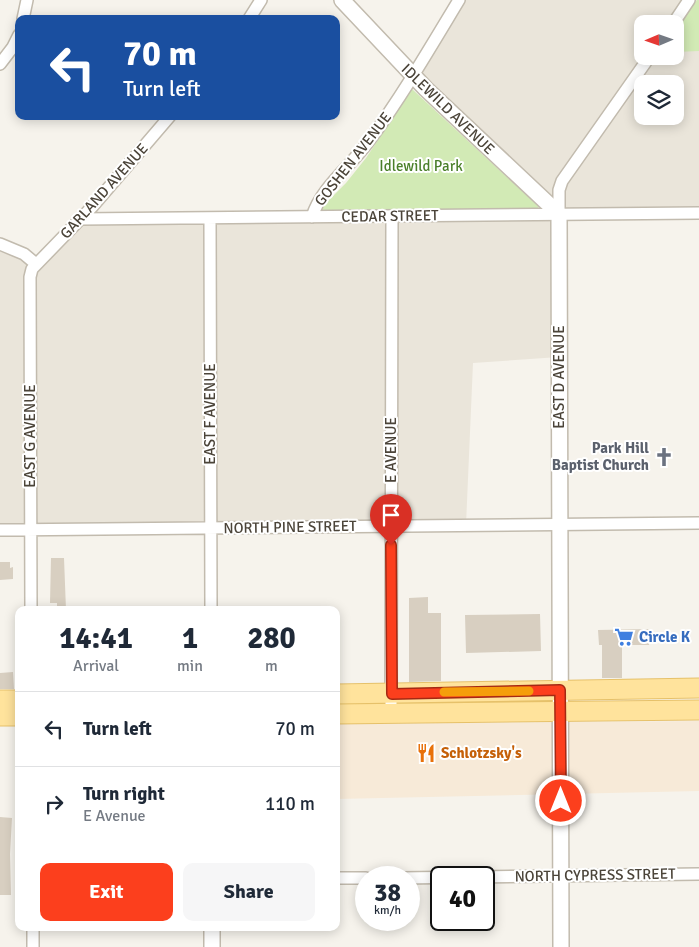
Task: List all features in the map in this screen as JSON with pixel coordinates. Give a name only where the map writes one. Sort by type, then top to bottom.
[{"type":"main road","points":[[340,694],[699,688]]},
{"type":"main road","points":[[0,700],[15,700]]},
{"type":"main road","points":[[340,714],[699,710]]},
{"type":"main road","points":[[0,716],[15,716]]},
{"type":"street","points":[[24,15],[27,0]]},
{"type":"street","points":[[252,15],[261,0]]},
{"type":"street","name":"IDLEWILD AVENUE","points":[[342,0],[412,76],[559,214]]},
{"type":"street","name":"GOSHEN AVENUE","points":[[312,217],[318,201],[367,144],[459,0]]},
{"type":"street","points":[[679,15],[689,0]]},
{"type":"street","points":[[0,64],[15,43]]},
{"type":"street","points":[[559,214],[559,190],[562,181],[644,65]]},
{"type":"street","name":"GARLAND AVENUE","points":[[36,264],[80,220],[167,120]]},
{"type":"street","name":"CEDAR STREET","points":[[80,220],[699,212]]},
{"type":"street","name":"EAST D AVENUE","points":[[559,214],[561,947]]},
{"type":"street","name":"E AVENUE","points":[[392,216],[392,714]]},
{"type":"street","name":"EAST F AVENUE","points":[[210,218],[211,606]]},
{"type":"street","points":[[0,244],[24,254],[36,264]]},
{"type":"street","name":"EAST G AVENUE","points":[[31,606],[30,277],[32,269],[36,264]]},
{"type":"street","name":"NORTH PINE STREET","points":[[0,530],[699,523]]},
{"type":"street","name":"NORTH CYPRESS STREET","points":[[420,878],[699,874]]},
{"type":"street","points":[[340,878],[355,878]]},
{"type":"street","points":[[33,931],[33,947]]},
{"type":"street","points":[[212,931],[212,947]]},
{"type":"shaded area","points":[[459,0],[699,0],[699,213],[559,214],[559,357],[473,363],[466,525],[0,530],[0,244],[24,254],[32,269],[80,219],[558,214],[413,76]]},
{"type":"shaded area","points":[[699,721],[699,791],[340,799],[340,724]]},
{"type":"green space","points":[[697,0],[699,0],[699,51],[684,52],[684,18]]},
{"type":"green space","name":"Idlewild Park","points":[[412,89],[538,206],[539,210],[312,217],[346,183],[366,158]]},
{"type":"building","points":[[51,558],[64,558],[66,606],[57,606],[57,603],[50,603]]},
{"type":"building","points":[[0,562],[10,562],[10,568],[13,567],[13,579],[0,580]]},
{"type":"building","points":[[428,597],[428,613],[441,613],[441,681],[409,682],[409,598]]},
{"type":"building","points":[[540,614],[541,651],[466,653],[465,615]]},
{"type":"building","points":[[650,629],[649,645],[622,645],[622,678],[602,678],[602,645],[599,645],[598,630]]},
{"type":"building","points":[[13,672],[14,689],[0,689],[0,673]]},
{"type":"building","points":[[0,817],[12,818],[10,854],[11,895],[0,895]]},
{"type":"slow traffic","points":[[444,692],[529,691]]},
{"type":"place","name":"Park Hill Baptist Church","points":[[664,457]]},
{"type":"place","name":"Circle K","points":[[624,637]]},
{"type":"place","name":"Schlotzsky's","points":[[426,753]]},
{"type":"route","points":[[391,545],[392,694],[560,690],[561,801]]}]
